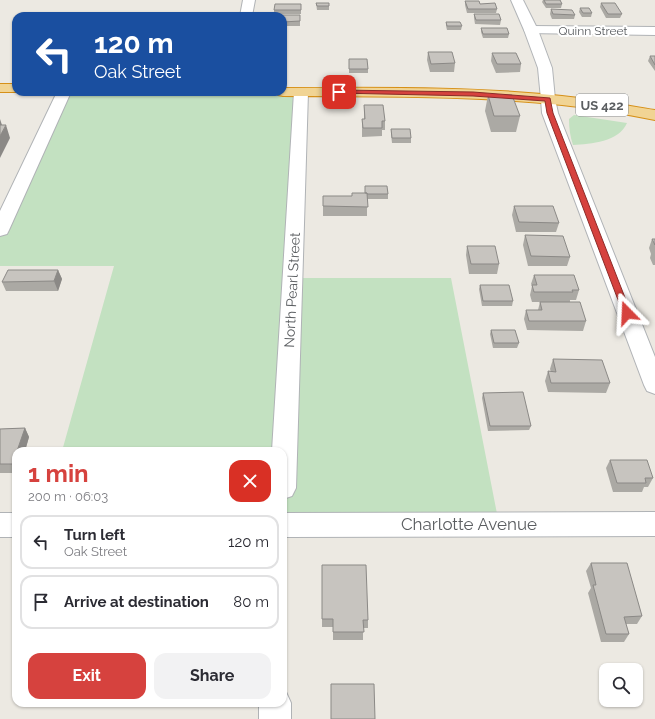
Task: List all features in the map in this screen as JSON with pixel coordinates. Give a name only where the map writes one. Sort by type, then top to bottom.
[{"type":"highway","points":[[0,88],[12,88]]},
{"type":"highway","name":"US 422","points":[[292,92],[451,93],[548,99],[603,105],[655,115]]},
{"type":"street","points":[[247,12],[249,0]]},
{"type":"street","points":[[517,0],[531,30],[545,68],[550,113],[655,385]]},
{"type":"street","name":"Quinn Street","points":[[531,30],[655,31]]},
{"type":"street","name":"North Pearl Street","points":[[284,447],[292,92]]},
{"type":"street","points":[[0,230],[62,96]]},
{"type":"street","name":"Charlotte Avenue","points":[[287,525],[655,524]]},
{"type":"street","points":[[0,525],[12,525]]},
{"type":"street","points":[[275,707],[275,719]]},
{"type":"green space","points":[[287,92],[301,92],[292,278],[451,278],[499,524],[287,525],[287,447],[63,447],[114,266],[0,266],[0,230],[62,96],[287,96]]},
{"type":"green space","points":[[574,115],[627,123],[618,134],[604,141],[573,145],[569,119]]},
{"type":"building","points":[[544,0],[560,0],[562,4],[546,4]]},
{"type":"building","points":[[465,1],[479,1],[480,4],[495,3],[497,9],[468,9]]},
{"type":"building","points":[[316,3],[329,3],[329,6],[317,6]]},
{"type":"building","points":[[601,3],[615,3],[622,14],[608,14]]},
{"type":"building","points":[[275,4],[301,4],[301,10],[274,10]]},
{"type":"building","points":[[580,8],[589,8],[592,13],[583,13]]},
{"type":"building","points":[[551,9],[572,10],[575,15],[553,14]]},
{"type":"building","points":[[474,14],[499,14],[501,20],[476,20]]},
{"type":"building","points":[[287,15],[300,15],[300,21],[287,22]]},
{"type":"building","points":[[446,22],[460,22],[462,26],[447,26]]},
{"type":"building","points":[[481,28],[507,28],[509,34],[483,34]]},
{"type":"building","points":[[428,52],[452,52],[455,63],[431,64]]},
{"type":"building","points":[[492,53],[516,53],[521,64],[497,64]]},
{"type":"building","points":[[650,56],[655,56],[655,65]]},
{"type":"building","points":[[349,59],[367,59],[368,69],[349,69]]},
{"type":"building","points":[[488,95],[512,95],[520,116],[494,116]]},
{"type":"building","points":[[364,105],[383,105],[385,121],[382,121],[382,128],[363,128],[362,119],[365,119]]},
{"type":"building","points":[[0,125],[6,125],[0,136]]},
{"type":"building","points":[[391,129],[410,129],[411,138],[392,138]]},
{"type":"building","points":[[365,186],[387,186],[388,194],[367,194],[365,193]]},
{"type":"building","points":[[352,193],[367,193],[368,207],[323,206],[323,196],[352,196]]},
{"type":"building","points":[[514,206],[553,206],[559,223],[519,222]]},
{"type":"building","points":[[525,235],[563,236],[570,257],[531,256]]},
{"type":"building","points":[[467,246],[495,246],[499,264],[471,264]]},
{"type":"building","points":[[8,270],[58,270],[54,281],[2,282]]},
{"type":"building","points":[[534,275],[574,275],[579,290],[572,290],[573,292],[534,292],[532,285],[537,285]]},
{"type":"building","points":[[480,285],[509,285],[513,301],[483,301]]},
{"type":"building","points":[[540,302],[580,302],[586,321],[529,321],[526,310],[542,310]]},
{"type":"building","points":[[491,330],[515,330],[519,343],[494,343]]},
{"type":"building","points":[[553,359],[602,360],[610,383],[551,383],[548,371],[556,372]]},
{"type":"building","points":[[523,392],[531,426],[490,426],[483,393]]},
{"type":"building","points":[[25,428],[18,447],[12,447],[12,464],[0,464],[0,429]]},
{"type":"building","points":[[610,460],[647,460],[653,478],[645,478],[646,483],[617,483]]},
{"type":"building","points":[[591,563],[627,563],[642,616],[624,617],[629,634],[606,634],[593,585],[596,585]]},
{"type":"building","points":[[322,565],[366,565],[368,620],[363,620],[364,632],[333,632],[333,619],[322,619]]},
{"type":"building","points":[[331,684],[374,684],[375,719],[331,719]]},
{"type":"route","points":[[339,92],[473,94],[548,99],[550,113],[627,313]]}]
